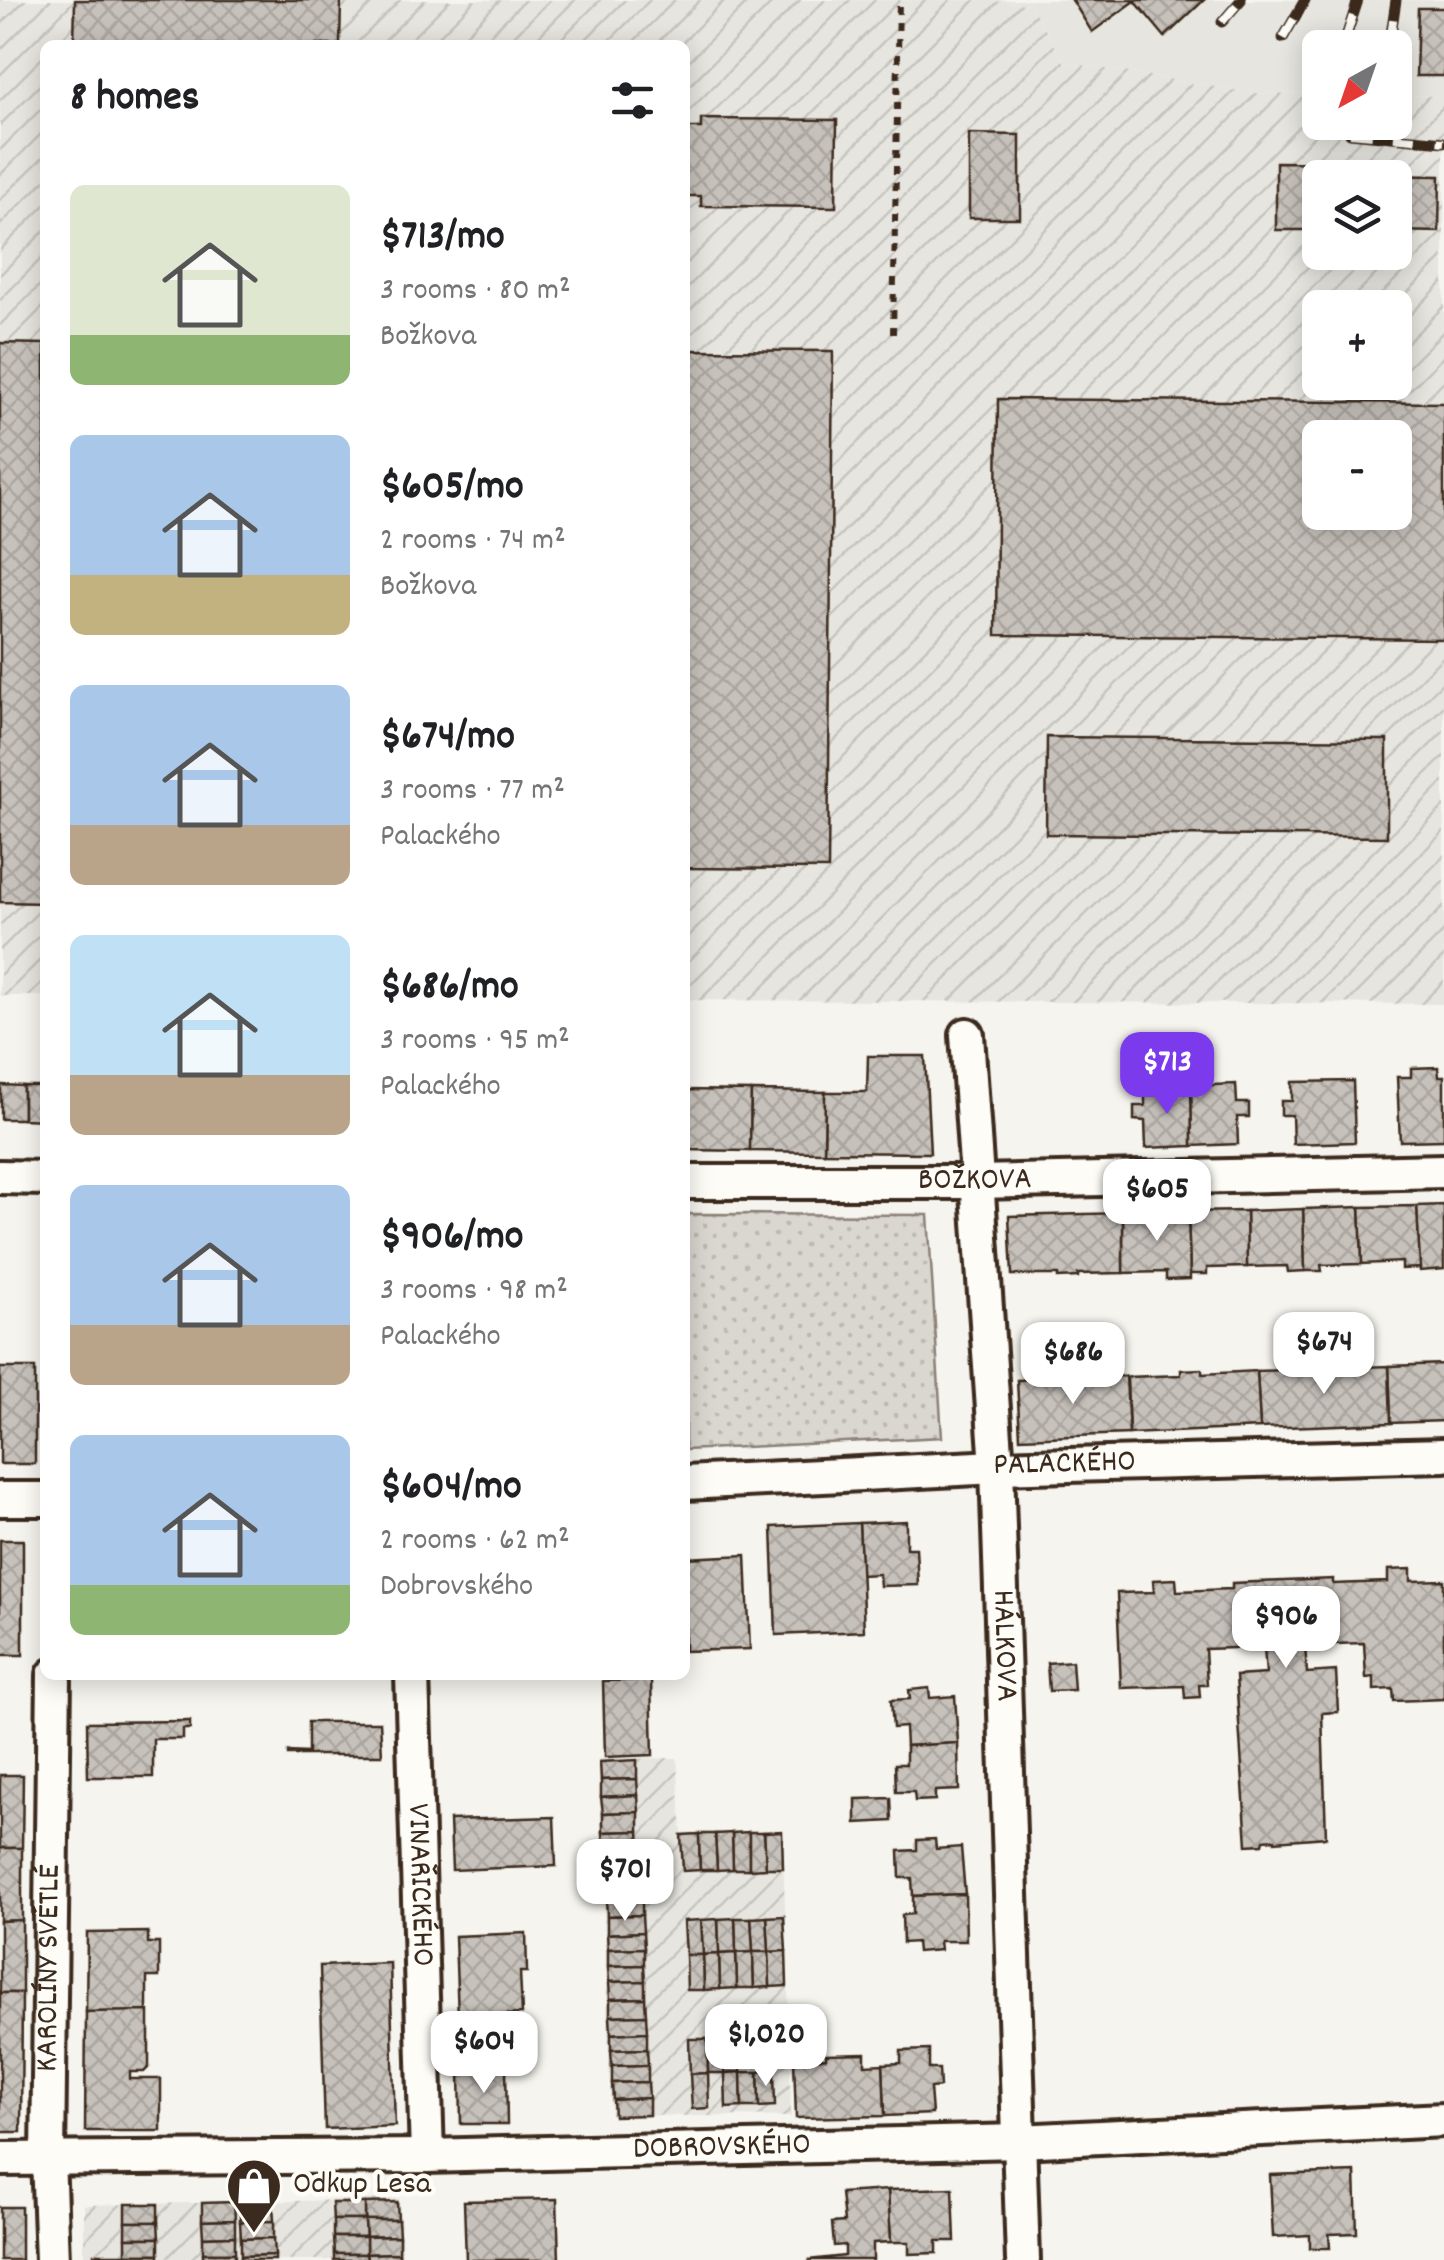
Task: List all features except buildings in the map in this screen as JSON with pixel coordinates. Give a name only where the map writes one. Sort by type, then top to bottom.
[{"type":"street","name":"HÁLKOVA","points":[[967,1035],[997,1468],[1023,2260]]},
{"type":"street","name":"BOŽKOVA","points":[[690,1182],[978,1182],[1444,1171]]},
{"type":"street","points":[[0,1178],[40,1178]]},
{"type":"street","name":"PALACKÉHO","points":[[690,1483],[997,1468],[1444,1455]]},
{"type":"street","points":[[0,1499],[40,1500]]},
{"type":"street","name":"KAROLÍNY SVĚTLÉ","points":[[52,2260],[48,2158],[54,1680]]},
{"type":"street","name":"VINAŘICKÉHO","points":[[412,1680],[428,2156]]},
{"type":"street","name":"DOBROVSKÉHO","points":[[0,2159],[428,2156],[1019,2141],[1444,2120]]},
{"type":"path","points":[[893,334],[899,0]]},
{"type":"shaded area","points":[[0,0],[982,0],[1030,4],[1064,62],[1253,93],[1302,94],[1302,140],[1412,140],[1412,95],[1444,96],[1444,1004],[690,1000],[690,40],[40,40],[40,996],[0,996]]},
{"type":"shaded area","points":[[982,0],[1444,0],[1444,96],[1412,95],[1412,30],[1302,30],[1302,94],[1253,93],[1064,62],[1030,4]]},
{"type":"shaded area","points":[[690,1214],[928,1215],[942,1437],[690,1450]]},
{"type":"shaded area","points":[[677,1758],[682,1833],[782,1831],[791,2117],[611,2115],[599,1759]]},
{"type":"shaded area","points":[[399,2199],[402,2260],[84,2260],[84,2205]]},
{"type":"railway","points":[[1222,22],[1241,0]]},
{"type":"railway","points":[[1283,38],[1305,0]]},
{"type":"railway","points":[[1348,30],[1358,0]]},
{"type":"railway","points":[[1392,30],[1396,0]]},
{"type":"railway","points":[[1412,139],[1444,142]]},
{"type":"place","name":"Odkup Lesa","points":[[254,2235]]}]
